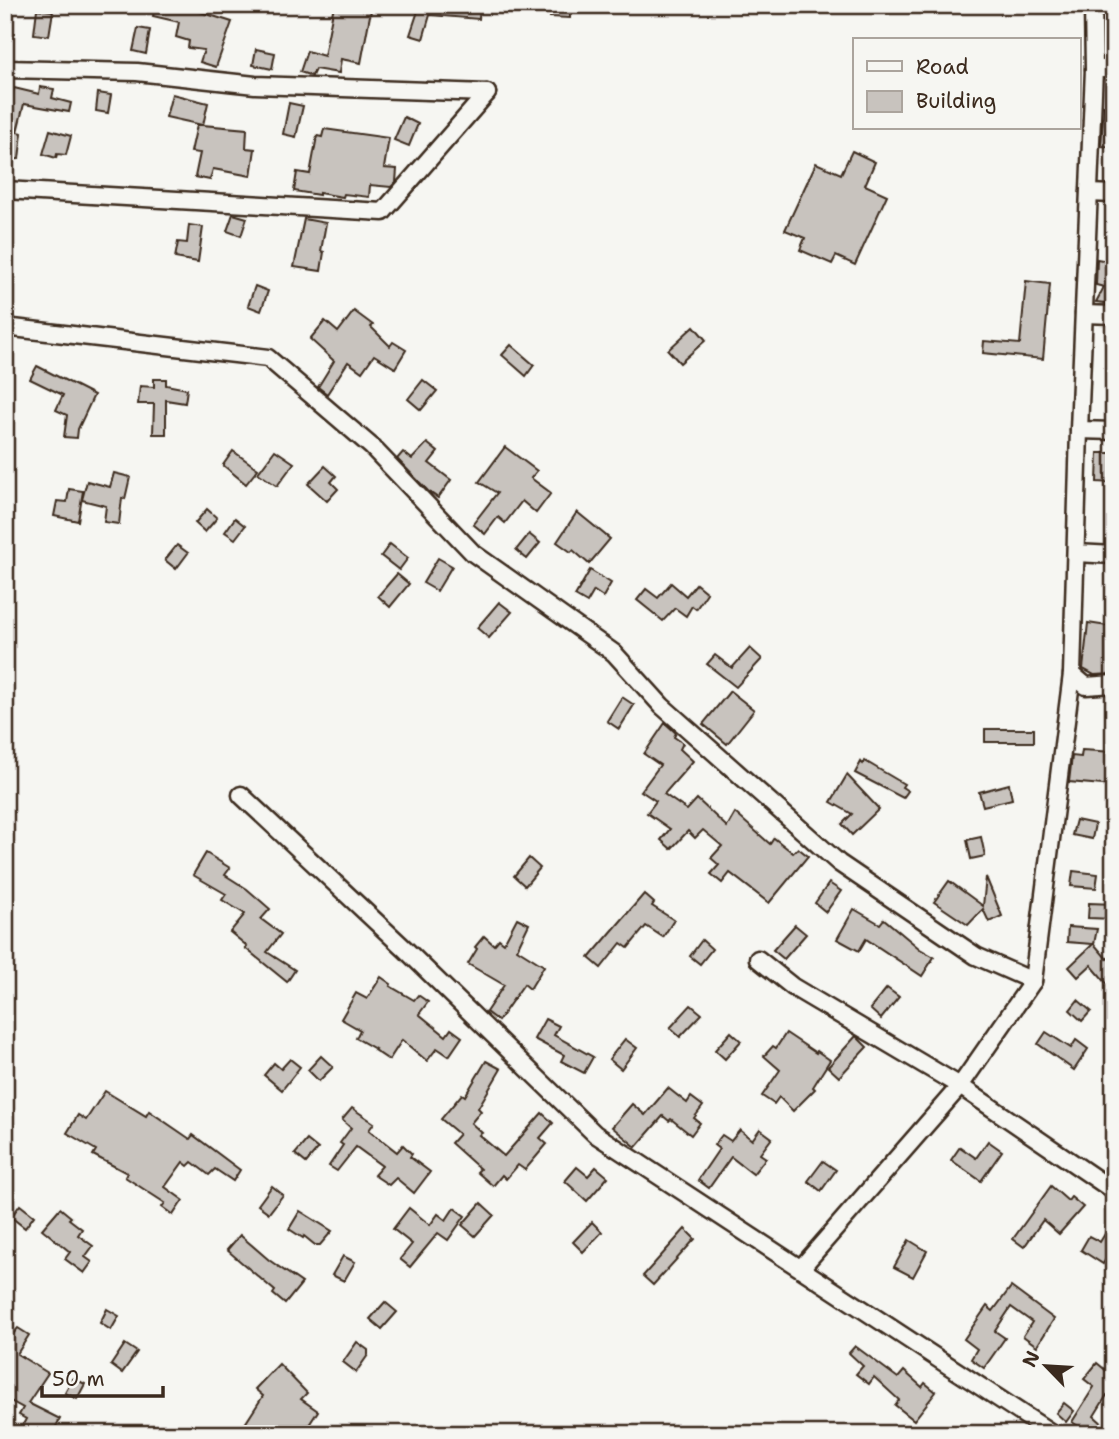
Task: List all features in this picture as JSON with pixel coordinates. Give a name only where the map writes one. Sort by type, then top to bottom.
[{"type":"street","points":[[801,1268],[960,1086],[1033,981],[1072,674],[1094,69],[1093,5]]},
{"type":"street","points":[[5,69],[137,72],[255,85],[487,93],[383,212],[5,190]]},
{"type":"street","points":[[1094,69],[1114,69]]},
{"type":"street","points":[[1089,193],[1114,194]]},
{"type":"street","points":[[1084,314],[1114,315]]},
{"type":"street","points":[[5,327],[268,358],[372,447],[473,553],[614,653],[662,706],[839,863],[976,956],[1033,981]]},
{"type":"street","points":[[1079,430],[1114,431]]},
{"type":"street","points":[[1076,554],[1114,555]]},
{"type":"street","points":[[1072,674],[1086,686],[1114,684]]},
{"type":"street","points":[[241,795],[405,949],[595,1134],[1053,1434]]},
{"type":"street","points":[[758,958],[793,987],[960,1086],[1114,1191]]},
{"type":"building","points":[[155,5],[178,5],[232,22],[216,67],[200,62],[204,50],[188,48],[189,41],[176,37],[179,22],[153,16]]},
{"type":"building","points":[[334,5],[372,5],[361,63],[341,59],[339,73],[315,69],[312,76],[300,72],[307,51],[324,56]]},
{"type":"building","points":[[420,5],[480,5],[479,19],[430,15],[423,39],[410,35]]},
{"type":"building","points":[[551,5],[570,5],[570,18],[550,17]]},
{"type":"building","points":[[37,9],[53,11],[49,36],[34,34]]},
{"type":"building","points":[[138,28],[150,30],[146,54],[133,51]]},
{"type":"building","points":[[256,49],[275,53],[272,69],[253,65]]},
{"type":"building","points":[[40,87],[54,89],[52,98],[71,103],[69,112],[24,104],[17,132],[22,133],[19,159],[5,160],[5,123],[14,88],[39,94]]},
{"type":"building","points":[[98,93],[111,95],[108,113],[96,111]]},
{"type":"building","points":[[172,94],[208,103],[203,125],[247,129],[246,148],[255,149],[251,176],[213,169],[210,180],[195,177],[200,153],[191,152],[197,125],[202,125],[166,117]]},
{"type":"building","points":[[289,103],[303,106],[296,137],[283,134]]},
{"type":"building","points":[[1104,106],[1114,106],[1114,147],[1101,146]]},
{"type":"building","points":[[404,117],[418,124],[409,146],[394,140]]},
{"type":"building","points":[[324,129],[389,138],[384,168],[397,169],[396,182],[391,187],[370,185],[369,197],[294,191],[297,172],[310,174],[317,136],[322,137]]},
{"type":"building","points":[[50,130],[71,136],[66,155],[57,154],[56,158],[43,154]]},
{"type":"building","points":[[852,151],[875,162],[865,185],[887,195],[855,265],[836,256],[832,264],[800,250],[805,238],[785,230],[816,163],[841,174]]},
{"type":"building","points":[[233,214],[247,218],[241,236],[227,231]]},
{"type":"building","points":[[304,219],[326,223],[321,271],[294,267]]},
{"type":"building","points":[[189,225],[203,227],[198,262],[175,258],[178,242],[187,243]]},
{"type":"building","points":[[1097,259],[1114,262],[1114,304],[1096,302],[1104,287],[1096,285]]},
{"type":"building","points":[[1026,281],[1050,284],[1043,359],[983,353],[984,341],[1020,344]]},
{"type":"building","points":[[255,286],[268,291],[261,311],[248,306]]},
{"type":"building","points":[[354,311],[373,325],[371,327],[390,346],[393,342],[406,350],[395,368],[374,355],[362,372],[348,362],[327,394],[318,387],[334,361],[310,339],[325,321],[338,332]]},
{"type":"building","points":[[694,326],[706,340],[680,363],[668,350]]},
{"type":"building","points":[[511,345],[534,365],[526,376],[502,355]]},
{"type":"building","points":[[37,366],[94,395],[78,429],[77,438],[64,437],[67,415],[56,410],[63,395],[30,379]]},
{"type":"building","points":[[154,379],[166,379],[166,385],[187,389],[185,403],[166,400],[166,434],[153,434],[154,404],[138,404],[140,386],[154,387]]},
{"type":"building","points":[[423,380],[437,391],[421,410],[408,399]]},
{"type":"building","points":[[427,443],[438,452],[429,463],[451,480],[438,498],[397,459],[403,452],[412,459]]},
{"type":"building","points":[[505,447],[537,471],[531,478],[551,493],[536,513],[522,501],[505,523],[498,517],[485,534],[473,524],[497,493],[479,482]]},
{"type":"building","points":[[275,450],[294,463],[277,486],[258,473]]},
{"type":"building","points":[[233,451],[258,469],[246,484],[223,465]]},
{"type":"building","points":[[1098,453],[1114,453],[1113,483],[1097,482]]},
{"type":"building","points":[[325,466],[336,476],[331,482],[338,489],[327,501],[308,484]]},
{"type":"building","points":[[114,473],[130,477],[125,499],[122,498],[119,524],[104,522],[106,506],[82,500],[87,481],[110,487]]},
{"type":"building","points":[[69,489],[83,491],[78,521],[54,516],[57,501],[67,502]]},
{"type":"building","points":[[207,509],[217,518],[205,532],[195,523]]},
{"type":"building","points":[[577,512],[610,539],[589,564],[573,550],[571,552],[557,542]]},
{"type":"building","points":[[235,518],[245,526],[235,539],[225,532]]},
{"type":"building","points":[[529,534],[540,543],[527,559],[516,550]]},
{"type":"building","points":[[390,544],[408,558],[399,570],[381,556]]},
{"type":"building","points":[[177,545],[188,553],[176,569],[165,560]]},
{"type":"building","points":[[438,558],[452,566],[437,591],[423,583]]},
{"type":"building","points":[[590,570],[611,583],[603,597],[594,591],[587,603],[575,596]]},
{"type":"building","points":[[397,574],[409,584],[390,607],[378,596]]},
{"type":"building","points":[[671,583],[686,596],[696,584],[707,593],[696,609],[692,606],[686,616],[675,608],[663,621],[637,600],[646,589],[658,598]]},
{"type":"building","points":[[499,602],[512,612],[489,638],[477,628]]},
{"type":"building","points":[[1088,623],[1114,627],[1113,674],[1094,675],[1083,669]]},
{"type":"building","points":[[750,648],[762,659],[736,687],[707,664],[715,655],[732,668]]},
{"type":"building","points":[[730,691],[754,710],[727,744],[703,724]]},
{"type":"building","points":[[622,697],[634,705],[619,729],[607,721]]},
{"type":"building","points":[[665,723],[676,733],[674,737],[683,743],[680,749],[693,761],[664,794],[687,810],[697,799],[727,827],[735,813],[770,844],[774,838],[793,853],[798,848],[808,856],[769,903],[730,873],[722,883],[711,874],[719,865],[711,858],[722,846],[703,830],[695,838],[688,831],[671,849],[661,840],[670,829],[647,813],[656,801],[641,791],[660,765],[644,754]]},
{"type":"building","points":[[985,729],[1034,729],[1034,742],[985,742]]},
{"type":"building","points":[[1082,750],[1114,752],[1114,786],[1069,782],[1072,756],[1081,757]]},
{"type":"building","points":[[865,761],[904,784],[902,787],[908,791],[903,798],[855,773],[861,762],[863,764]]},
{"type":"building","points":[[847,775],[879,809],[852,835],[842,824],[852,814],[831,802]]},
{"type":"building","points":[[1009,784],[1012,799],[983,806],[979,792]]},
{"type":"building","points":[[1076,820],[1095,824],[1092,839],[1072,835]]},
{"type":"building","points":[[981,837],[985,856],[971,859],[967,840]]},
{"type":"building","points":[[206,853],[230,868],[225,875],[270,909],[261,919],[281,934],[267,952],[295,970],[287,982],[245,948],[247,946],[230,932],[245,914],[222,900],[226,894],[193,875]]},
{"type":"building","points":[[529,858],[540,868],[525,886],[514,876]]},
{"type":"building","points":[[1073,871],[1098,874],[1096,888],[1071,886]]},
{"type":"building","points":[[986,877],[1002,916],[989,922],[983,909],[968,925],[934,902],[949,881],[983,906]]},
{"type":"building","points":[[829,883],[841,891],[826,912],[815,903]]},
{"type":"building","points":[[644,894],[654,903],[652,906],[674,920],[663,937],[646,926],[628,948],[621,943],[601,968],[589,958]]},
{"type":"building","points":[[1089,903],[1114,904],[1114,919],[1088,918]]},
{"type":"building","points":[[854,909],[880,924],[884,919],[920,949],[934,957],[922,976],[866,939],[859,951],[837,939]]},
{"type":"building","points":[[517,918],[529,924],[517,949],[544,966],[530,989],[524,984],[498,1021],[486,1012],[504,985],[468,964],[477,949],[475,947],[484,936],[494,945],[499,939],[504,943]]},
{"type":"building","points":[[795,925],[806,934],[784,959],[773,950]]},
{"type":"building","points":[[1068,927],[1097,929],[1094,944],[1107,959],[1114,953],[1114,992],[1091,965],[1078,977],[1069,967],[1093,944],[1067,942]]},
{"type":"building","points":[[702,940],[712,949],[700,964],[690,956]]},
{"type":"building","points":[[381,977],[391,984],[390,986],[414,1000],[418,995],[428,1002],[419,1014],[446,1036],[451,1029],[462,1037],[449,1056],[437,1048],[427,1061],[402,1040],[389,1060],[356,1038],[360,1030],[341,1019],[356,993],[367,999]]},
{"type":"building","points":[[887,988],[899,997],[881,1019],[870,1009]]},
{"type":"building","points":[[1078,1000],[1091,1011],[1082,1021],[1070,1010]]},
{"type":"building","points":[[691,1005],[702,1014],[680,1037],[670,1028]]},
{"type":"building","points":[[545,1019],[559,1026],[554,1035],[593,1057],[584,1073],[561,1061],[564,1055],[534,1039]]},
{"type":"building","points":[[731,1032],[741,1041],[725,1059],[715,1050]]},
{"type":"building","points":[[1046,1032],[1071,1048],[1076,1040],[1088,1049],[1074,1070],[1038,1044]]},
{"type":"building","points":[[786,1033],[830,1060],[813,1087],[815,1089],[793,1111],[779,1097],[774,1104],[762,1096],[780,1070],[764,1056],[773,1046],[776,1048]]},
{"type":"building","points":[[856,1036],[867,1047],[839,1077],[828,1067]]},
{"type":"building","points":[[625,1039],[637,1048],[621,1069],[609,1059]]},
{"type":"building","points":[[321,1056],[333,1067],[319,1081],[308,1070]]},
{"type":"building","points":[[290,1059],[300,1067],[282,1090],[264,1075],[274,1063],[281,1069]]},
{"type":"building","points":[[486,1061],[501,1069],[478,1108],[481,1111],[471,1123],[482,1133],[479,1135],[504,1156],[542,1113],[553,1123],[540,1138],[547,1144],[525,1170],[518,1165],[506,1179],[502,1175],[493,1186],[477,1172],[480,1169],[451,1143],[459,1134],[441,1119],[462,1094],[465,1096]]},
{"type":"building","points":[[668,1088],[687,1103],[691,1097],[703,1106],[694,1118],[700,1123],[691,1135],[663,1116],[636,1147],[612,1127],[632,1104],[645,1115]]},
{"type":"building","points":[[105,1091],[146,1116],[149,1111],[190,1139],[193,1135],[240,1170],[233,1181],[215,1169],[209,1175],[192,1162],[188,1166],[183,1162],[165,1187],[183,1200],[173,1215],[162,1207],[165,1203],[125,1177],[127,1173],[93,1155],[96,1150],[67,1133],[78,1115],[86,1120]]},
{"type":"building","points":[[352,1108],[374,1123],[369,1130],[397,1152],[403,1145],[412,1154],[410,1157],[430,1172],[414,1193],[396,1178],[389,1185],[374,1175],[382,1166],[356,1147],[337,1171],[329,1166],[351,1128],[342,1120]]},
{"type":"building","points":[[760,1129],[772,1138],[760,1154],[766,1158],[753,1174],[731,1157],[709,1188],[698,1180],[719,1149],[714,1145],[722,1135],[731,1141],[740,1130],[752,1140]]},
{"type":"building","points":[[307,1140],[318,1149],[306,1163],[295,1154]]},
{"type":"building","points":[[988,1141],[1002,1151],[981,1181],[951,1160],[960,1147],[976,1158]]},
{"type":"building","points":[[823,1161],[836,1170],[821,1191],[808,1181]]},
{"type":"building","points":[[577,1167],[588,1176],[596,1167],[608,1177],[587,1201],[565,1181]]},
{"type":"building","points":[[272,1186],[283,1195],[269,1213],[258,1205]]},
{"type":"building","points":[[1051,1186],[1068,1201],[1071,1197],[1083,1207],[1059,1234],[1043,1220],[1024,1247],[1013,1239]]},
{"type":"building","points":[[481,1203],[494,1215],[475,1236],[462,1225]]},
{"type":"building","points":[[20,1205],[34,1216],[25,1228],[11,1217]]},
{"type":"building","points":[[60,1208],[82,1229],[78,1235],[93,1246],[85,1257],[92,1262],[84,1273],[65,1259],[70,1252],[42,1229]]},
{"type":"building","points":[[409,1208],[430,1225],[438,1214],[446,1220],[454,1208],[465,1216],[448,1240],[438,1233],[410,1267],[400,1259],[412,1244],[393,1229]]},
{"type":"building","points":[[300,1211],[332,1231],[320,1245],[315,1245],[289,1229]]},
{"type":"building","points":[[1114,1219],[1114,1245],[1103,1264],[1081,1250],[1089,1236],[1100,1242]]},
{"type":"building","points":[[592,1222],[602,1232],[583,1252],[573,1242]]},
{"type":"building","points":[[685,1229],[695,1239],[653,1285],[643,1276]]},
{"type":"building","points":[[240,1235],[302,1283],[285,1304],[273,1294],[275,1291],[227,1250]]},
{"type":"building","points":[[909,1240],[927,1251],[913,1277],[894,1267]]},
{"type":"building","points":[[343,1256],[355,1262],[344,1281],[332,1275]]},
{"type":"building","points":[[1011,1287],[1054,1319],[1037,1346],[1023,1336],[1032,1322],[1011,1307],[995,1331],[1005,1338],[984,1368],[971,1359],[977,1349],[964,1339],[987,1306],[993,1311]]},
{"type":"building","points":[[385,1302],[397,1312],[382,1329],[370,1319]]},
{"type":"building","points":[[107,1309],[119,1316],[111,1330],[100,1323]]},
{"type":"building","points":[[18,1328],[29,1335],[17,1354],[48,1373],[28,1403],[60,1419],[52,1434],[18,1434],[26,1419],[19,1415],[23,1408],[5,1398],[5,1343]]},
{"type":"building","points":[[357,1342],[368,1350],[368,1355],[356,1372],[343,1362]]},
{"type":"building","points":[[125,1344],[137,1352],[122,1373],[111,1365]]},
{"type":"building","points":[[855,1346],[898,1378],[904,1371],[922,1387],[925,1383],[936,1392],[914,1420],[895,1405],[899,1400],[874,1377],[869,1384],[856,1374],[863,1366],[849,1353]]},
{"type":"building","points":[[1097,1363],[1114,1377],[1114,1398],[1107,1395],[1094,1416],[1114,1434],[1091,1434],[1072,1422],[1094,1387],[1084,1379]]},
{"type":"building","points":[[279,1364],[307,1393],[301,1399],[318,1411],[303,1434],[260,1434],[245,1424],[263,1396],[255,1389]]},
{"type":"building","points":[[73,1378],[85,1384],[77,1399],[65,1393]]},
{"type":"building","points":[[1064,1403],[1074,1411],[1066,1422],[1056,1413]]}]
